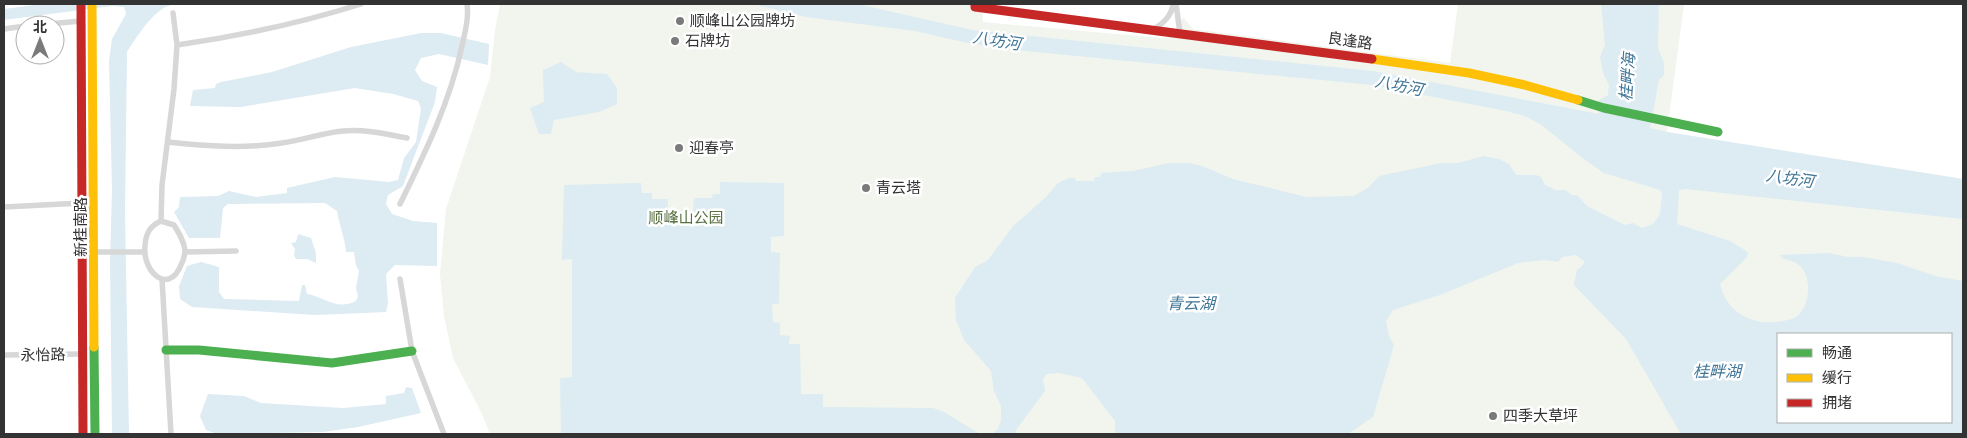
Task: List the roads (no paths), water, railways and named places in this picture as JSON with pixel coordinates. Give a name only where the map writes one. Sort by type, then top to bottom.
[{"type":"street","name":"新桂南路","points":[[81,4],[83,434]]},
{"type":"street","name":"新桂南路","points":[[92,4],[95,434]]},
{"type":"street","points":[[177,46],[236,36],[325,15],[361,4]]},
{"type":"street","points":[[400,204],[445,107],[458,64],[468,14],[467,4]]},
{"type":"street","name":"良逢路","points":[[975,4],[975,7],[1342,54],[1469,73],[1525,85],[1604,108],[1718,132]]},
{"type":"street","points":[[1154,29],[1162,24],[1175,4]]},
{"type":"street","points":[[1175,4],[1180,33]]},
{"type":"street","points":[[161,221],[162,185],[177,46],[173,13]]},
{"type":"street","points":[[65,22],[81,21]]},
{"type":"street","points":[[168,142],[213,147],[252,146],[283,143],[343,131],[380,133],[407,138]]},
{"type":"street","points":[[4,206],[82,203]]},
{"type":"street","points":[[161,221],[174,225],[182,240],[185,252],[179,269],[174,276],[162,279],[155,277],[147,265],[144,252],[149,230],[154,224],[161,221]]},
{"type":"street","points":[[185,252],[236,251]]},
{"type":"street","points":[[95,252],[144,252]]},
{"type":"street","points":[[162,279],[171,434]]},
{"type":"street","points":[[400,279],[412,351],[444,434]]},
{"type":"street","points":[[166,350],[199,350],[332,363],[412,351]]},
{"type":"street","name":"永怡路","points":[[4,355],[83,354]]},
{"type":"water","points":[[42,4],[174,4],[156,14],[127,52],[125,213],[129,434],[112,434],[110,261],[112,190],[109,61],[112,39],[126,14],[124,7],[112,6],[43,15],[15,15],[15,19],[4,20],[4,9]]},
{"type":"water","points":[[753,4],[858,4],[972,30],[1373,71],[1599,114],[1598,101],[1608,95],[1609,85],[1603,73],[1600,57],[1605,45],[1601,4],[1659,4],[1658,48],[1664,63],[1664,75],[1659,80],[1650,128],[1963,179],[1963,219],[1686,189],[1679,190],[1677,224],[1730,241],[1748,252],[1746,258],[1720,284],[1723,294],[1734,309],[1758,321],[1777,322],[1794,318],[1801,312],[1807,299],[1808,284],[1803,270],[1799,265],[1782,258],[1780,255],[1829,253],[1848,257],[1863,257],[1897,263],[1935,276],[1963,281],[1963,434],[1681,434],[1626,339],[1574,285],[1577,269],[1585,262],[1576,255],[1562,257],[1558,262],[1545,260],[1518,263],[1440,295],[1393,310],[1386,321],[1389,336],[1394,345],[1373,417],[1348,434],[1115,434],[1115,421],[1082,378],[1059,373],[1047,374],[1043,379],[1045,391],[1016,430],[1016,434],[992,434],[998,429],[1001,421],[1001,406],[994,391],[991,371],[964,340],[956,320],[955,298],[975,267],[988,260],[1013,226],[1045,198],[1058,183],[1069,178],[1075,178],[1076,181],[1094,181],[1095,177],[1100,177],[1101,173],[1133,171],[1169,163],[1190,163],[1233,179],[1306,197],[1354,196],[1369,187],[1379,176],[1441,163],[1458,163],[1484,156],[1499,159],[1509,164],[1516,175],[1536,175],[1541,177],[1545,185],[1556,190],[1566,190],[1571,195],[1577,195],[1587,206],[1625,225],[1633,223],[1642,228],[1653,224],[1660,214],[1662,194],[1660,190],[1604,173],[1543,126],[1525,116],[1506,111],[1372,85],[1016,50],[968,43],[915,31],[806,17]]},
{"type":"water","points":[[421,33],[441,33],[489,44],[488,65],[439,54],[421,58],[415,70],[422,81],[437,87],[435,102],[403,186],[388,195],[386,204],[392,214],[413,221],[437,223],[437,266],[395,265],[386,274],[388,303],[386,312],[315,315],[192,307],[180,299],[179,286],[187,266],[201,262],[219,267],[219,292],[224,299],[299,301],[302,285],[305,285],[307,294],[336,304],[349,304],[356,301],[359,271],[354,252],[346,252],[337,211],[325,203],[228,204],[223,208],[220,238],[189,238],[174,212],[179,207],[180,197],[218,196],[229,191],[256,197],[287,193],[287,188],[335,177],[389,182],[398,180],[404,158],[416,142],[421,108],[418,101],[393,94],[355,88],[241,107],[190,106],[193,90],[215,88],[216,84],[221,82],[272,72],[351,47]]},
{"type":"water","points":[[561,62],[576,72],[607,74],[617,88],[617,104],[599,112],[554,120],[551,134],[539,134],[530,108],[544,102],[543,70]]},
{"type":"water","points":[[720,182],[784,183],[784,236],[771,237],[771,252],[780,253],[779,304],[772,304],[773,322],[780,323],[780,335],[790,336],[789,344],[800,344],[801,394],[823,394],[823,407],[933,408],[944,412],[980,434],[561,434],[560,378],[572,377],[572,259],[562,260],[564,185],[641,183],[642,193],[652,193],[652,199],[668,199],[668,211],[693,212],[694,198],[712,198],[713,194],[720,194]]},
{"type":"water","points":[[298,234],[311,238],[316,253],[316,263],[307,259],[296,259],[294,255],[295,249],[291,243],[296,242]]},
{"type":"water","points":[[406,387],[412,388],[421,413],[358,427],[323,432],[217,434],[206,430],[200,416],[208,394],[244,396],[261,403],[343,408],[386,404],[386,396],[404,393]]},
{"type":"place","name":"顺峰山公园牌坊","points":[[680,21]]},
{"type":"place","name":"石牌坊","points":[[675,41]]},
{"type":"place","name":"迎春亭","points":[[679,148]]},
{"type":"place","name":"青云塔","points":[[866,188]]},
{"type":"place","name":"四季大草坪","points":[[1493,416]]},
{"type":"water label","name":"八坊河","points":[[997,40]]},
{"type":"water label","name":"桂畔海","points":[[1627,77]]},
{"type":"water label","name":"八坊河","points":[[1399,85]]},
{"type":"water label","name":"八坊河","points":[[1790,178]]},
{"type":"water label","name":"青云湖","points":[[1191,303]]},
{"type":"water label","name":"桂畔湖","points":[[1717,371]]},
{"type":"park label","name":"顺峰山公园","points":[[686,218]]}]
